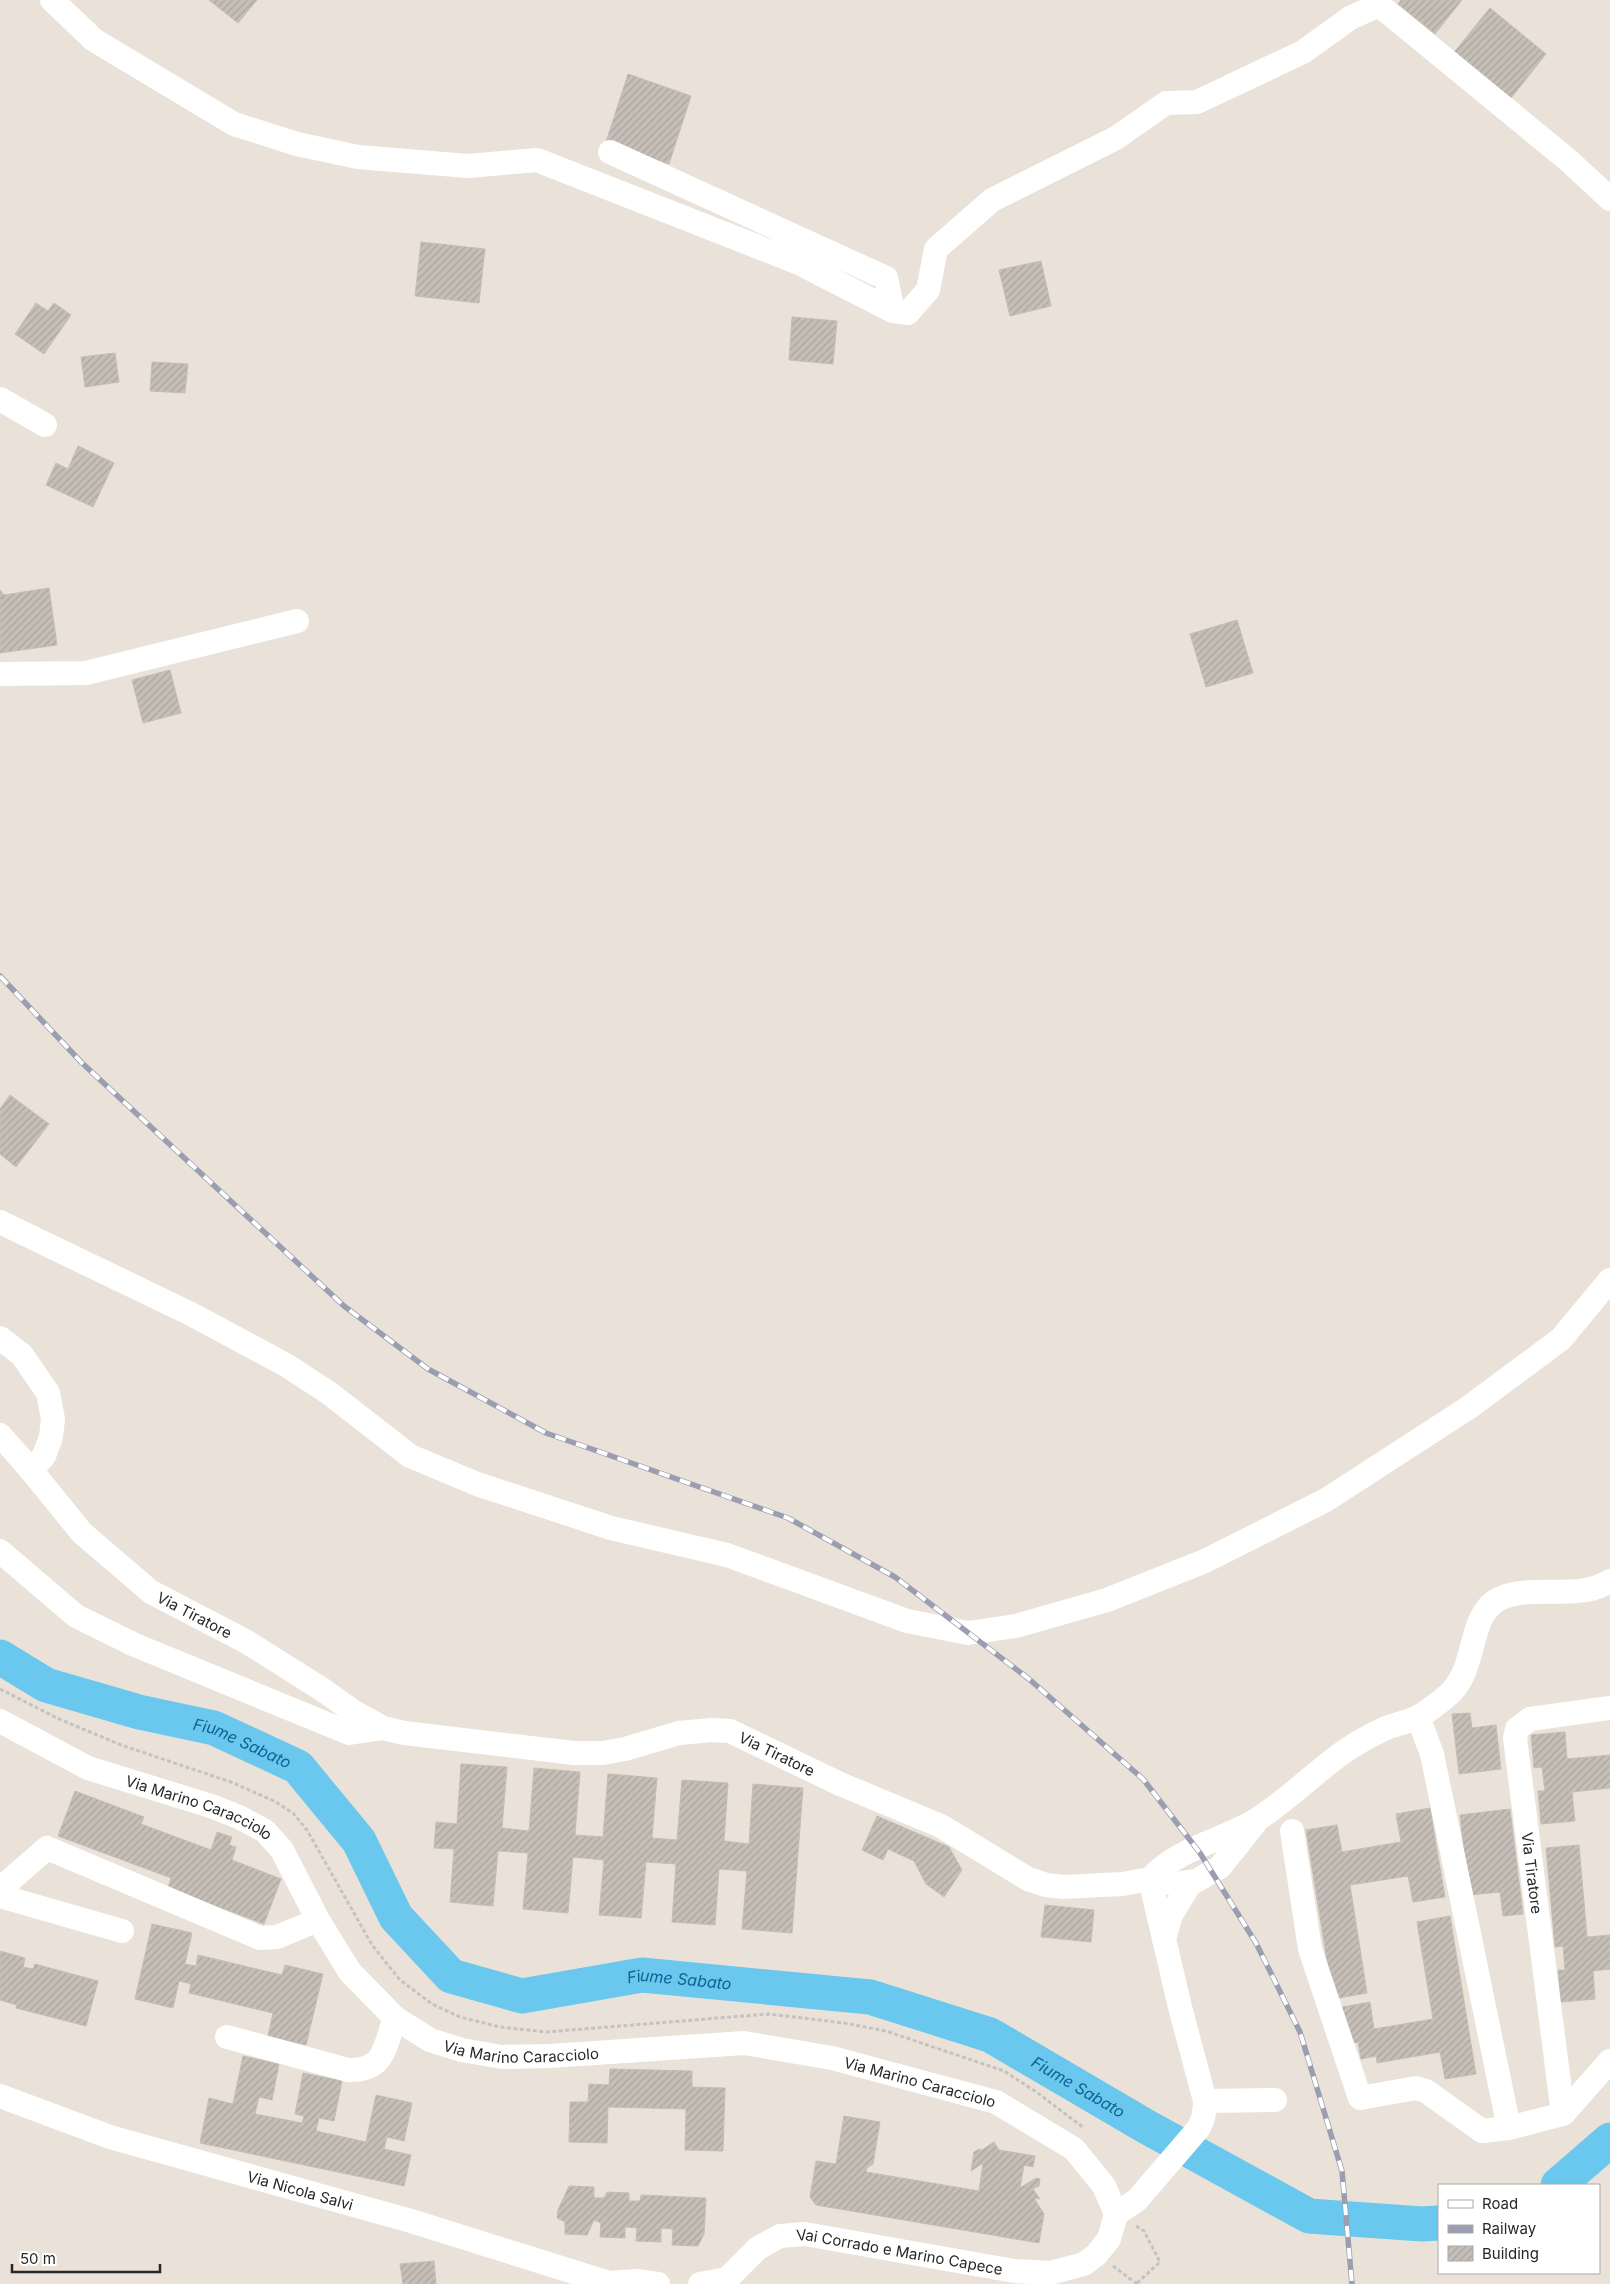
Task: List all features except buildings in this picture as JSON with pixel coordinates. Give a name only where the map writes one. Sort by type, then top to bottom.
[{"type":"street","points":[[52,0],[94,40],[234,124],[297,144],[358,157],[468,166],[537,160],[799,263],[892,311],[908,313],[928,290],[936,249],[992,200],[1116,138],[1166,104],[1197,102],[1303,52],[1350,18],[1379,5],[1568,160],[1610,199]]},
{"type":"street","points":[[610,152],[886,278],[892,311]]},
{"type":"street","points":[[0,399],[45,425]]},
{"type":"street","points":[[0,674],[86,674],[297,620]]},
{"type":"street","points":[[3,1225],[191,1314],[286,1365],[330,1393],[410,1456],[478,1484],[611,1528],[727,1555],[906,1621],[968,1633],[1016,1626],[1107,1600],[1205,1561],[1326,1500],[1468,1408],[1561,1339],[1610,1280]]},
{"type":"street","points":[[0,1338],[22,1355],[48,1394],[53,1419],[51,1437],[44,1456],[31,1470]]},
{"type":"street","name":"Via Tiratore","points":[[0,1435],[82,1532],[151,1592],[247,1642],[354,1712],[383,1728],[404,1733],[583,1753],[602,1753],[624,1749],[679,1733],[712,1730],[730,1731],[840,1784],[941,1826],[1028,1879],[1046,1885],[1063,1887],[1124,1884],[1150,1879],[1175,1884],[1191,1882],[1220,1867],[1258,1819]]},
{"type":"street","name":"Via Tiratore","points":[[0,1551],[76,1616],[135,1645],[349,1733],[383,1728]]},
{"type":"street","name":"Via Tiratore","points":[[1150,1879],[1171,1860],[1258,1819],[1346,1751],[1384,1729],[1418,1717],[1448,1695],[1459,1684],[1468,1664],[1481,1617],[1489,1606],[1500,1599],[1518,1594],[1575,1592],[1604,1585],[1610,1581]]},
{"type":"street","name":"Via Tiratore","points":[[1563,2114],[1515,1738],[1517,1729],[1530,1719],[1610,1708]]},
{"type":"street","points":[[1418,1717],[1432,1754],[1509,2128]]},
{"type":"street","name":"Via Marino Caracciolo","points":[[0,1721],[88,1768],[211,1806],[239,1817],[265,1831],[282,1850],[318,1920],[350,1972],[395,2018],[430,2040],[462,2050],[502,2057],[550,2056],[744,2043],[832,2058],[996,2102],[1074,2149],[1104,2186],[1116,2214]]},
{"type":"street","points":[[1292,1831],[1310,1949],[1360,2098],[1416,2088],[1426,2092],[1482,2131],[1509,2128],[1563,2114],[1610,2060]]},
{"type":"street","points":[[0,1889],[47,1848],[260,1938],[277,1937],[318,1920]]},
{"type":"street","points":[[1116,2214],[1127,2208],[1149,2188],[1203,2121],[1205,2101],[1180,2007],[1150,1879]]},
{"type":"street","points":[[1164,1939],[1171,1915],[1191,1882]]},
{"type":"street","points":[[0,1896],[122,1932]]},
{"type":"street","points":[[227,2037],[348,2070],[362,2070],[374,2066],[382,2054],[395,2018]]},
{"type":"street","name":"Via Nicola Salvi","points":[[0,2096],[110,2136],[411,2221],[607,2282]]},
{"type":"street","points":[[1205,2101],[1275,2100]]},
{"type":"street","name":"Vai Corrado e Marino Capece","points":[[726,2282],[758,2248],[780,2236],[805,2234],[1014,2271],[1050,2272],[1084,2264],[1096,2255],[1109,2239],[1116,2214]]},
{"type":"street","points":[[607,2282],[636,2281],[658,2284]]},
{"type":"street","points":[[700,2284],[726,2282]]},
{"type":"path","points":[[0,1689],[59,1719],[121,1745],[231,1782],[274,1801],[293,1813],[307,1830],[372,1945],[400,1980],[432,2004],[460,2017],[500,2027],[546,2032],[768,2014],[802,2017],[886,2031],[1004,2071],[1076,2121],[1088,2132]]},
{"type":"path","points":[[1096,2255],[1136,2284],[1160,2262],[1144,2231],[1116,2214]]},
{"type":"waterway","name":"Fiume Sabato","points":[[0,1657],[46,1685],[139,1712],[214,1728],[298,1767],[359,1841],[396,1917],[451,1976],[522,1996],[642,1975],[870,1997],[990,2035],[1147,2127],[1309,2216],[1422,2224],[1438,2223]]},
{"type":"waterway","name":"Fiume Sabato","points":[[1559,2184],[1610,2140]]},
{"type":"railway","points":[[0,976],[82,1063],[344,1306],[428,1369],[546,1433],[788,1518],[895,1577],[1029,1679],[1143,1779],[1200,1853],[1256,1943],[1300,2032],[1342,2171],[1352,2284]]}]
